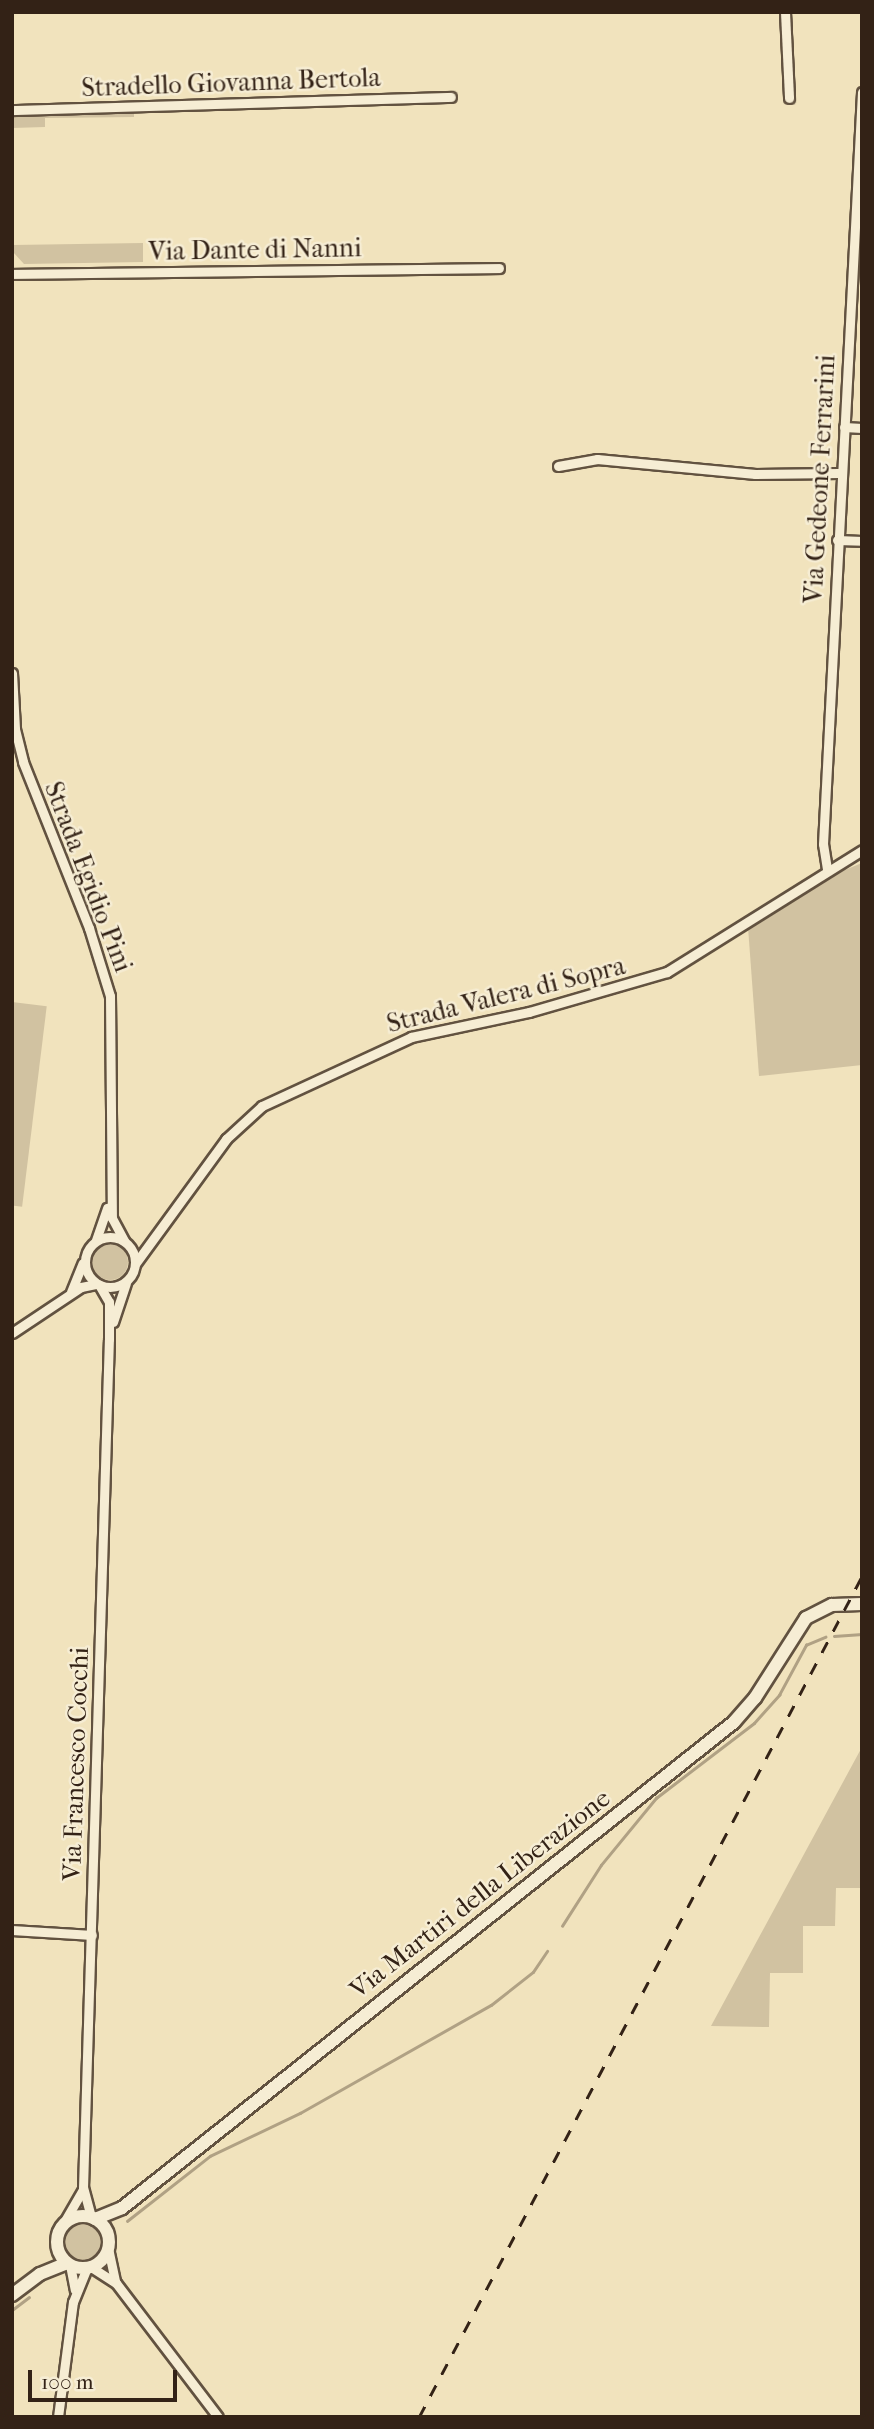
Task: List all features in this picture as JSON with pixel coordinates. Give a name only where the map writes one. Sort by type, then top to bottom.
[{"type":"street","points":[[785,12],[789,98]]},
{"type":"street","name":"Via Gedeone Ferrarini","points":[[827,869],[823,844],[839,473],[844,427],[862,92]]},
{"type":"street","name":"Stradello Giovanna Bertola","points":[[12,110],[451,97]]},
{"type":"street","name":"Via Dante di Nanni","points":[[12,274],[499,268]]},
{"type":"street","points":[[844,427],[862,428]]},
{"type":"street","points":[[558,466],[597,459],[755,474],[839,473]]},
{"type":"street","points":[[837,540],[862,541]]},
{"type":"street","name":"Strada Egidio Pini","points":[[12,673],[15,745],[97,948],[110,996],[113,1222],[124,1241]]},
{"type":"street","name":"Strada Valera di Sopra","points":[[129,1279],[135,1264],[156,1233],[232,1132],[269,1101],[411,1037],[529,1012],[661,975],[827,869],[862,850]]},
{"type":"street","name":"Strada Egidio Pini","points":[[93,1244],[104,1226],[112,1182]]},
{"type":"street","points":[[70,1294],[93,1244],[108,1237],[139,1242],[156,1233]]},
{"type":"street","points":[[124,1241],[135,1264]]},
{"type":"street","points":[[85,1259],[88,1276],[98,1285]]},
{"type":"street","points":[[12,1333],[70,1294],[98,1285],[113,1287],[129,1279]]},
{"type":"street","name":"Via Francesco Cocchi","points":[[109,1341],[119,1295],[129,1279]]},
{"type":"street","name":"Via Francesco Cocchi","points":[[93,2218],[83,2188],[109,1341],[109,1300],[98,1285]]},
{"type":"street","name":"Via Martiri della Liberazione","points":[[60,2230],[78,2216],[93,2218],[122,2208],[734,1722],[755,1698],[802,1622],[822,1609],[862,1604]]},
{"type":"street","points":[[12,1930],[92,1935]]},
{"type":"street","name":"Via Francesco Cocchi","points":[[60,2230],[83,2188]]},
{"type":"street","name":"Via Martiri della Liberazione","points":[[89,2267],[109,2244],[122,2208]]},
{"type":"street","points":[[93,2218],[109,2244],[116,2283]]},
{"type":"street","points":[[58,2417],[75,2292],[69,2264],[59,2252],[60,2230]]},
{"type":"street","points":[[37,2276],[60,2230]]},
{"type":"street","points":[[12,2295],[37,2276],[69,2264],[89,2267],[116,2283],[218,2417]]},
{"type":"street","points":[[75,2292],[89,2267]]},
{"type":"shaded area","points":[[134,113],[134,117],[45,118],[45,127],[12,128],[12,115]]},
{"type":"shaded area","points":[[143,243],[143,262],[24,264],[13,252],[13,245]]},
{"type":"shaded area","points":[[862,863],[862,1065],[759,1076],[748,927],[820,880]]},
{"type":"shaded area","points":[[12,1002],[47,1006],[22,1207],[12,1206]]},
{"type":"shaded area","points":[[110,1244],[123,1249],[128,1262],[123,1275],[110,1280],[97,1275],[92,1262],[97,1249]]},
{"type":"shaded area","points":[[862,1747],[862,1888],[836,1888],[835,1926],[803,1926],[803,1973],[770,1973],[769,2027],[711,2026]]},
{"type":"shaded area","points":[[83,2222],[97,2228],[103,2242],[97,2256],[83,2262],[69,2256],[63,2242],[69,2228]]},
{"type":"waterway","points":[[834,1636],[862,1634]]},
{"type":"waterway","points":[[562,1926],[601,1865],[656,1798],[754,1723],[779,1695],[806,1645],[825,1637]]},
{"type":"waterway","points":[[127,2221],[210,2156],[300,2113],[491,2005],[533,1972],[547,1951]]},
{"type":"waterway","points":[[12,2310],[29,2297]]},
{"type":"railway","points":[[419,2417],[862,1576]]}]
